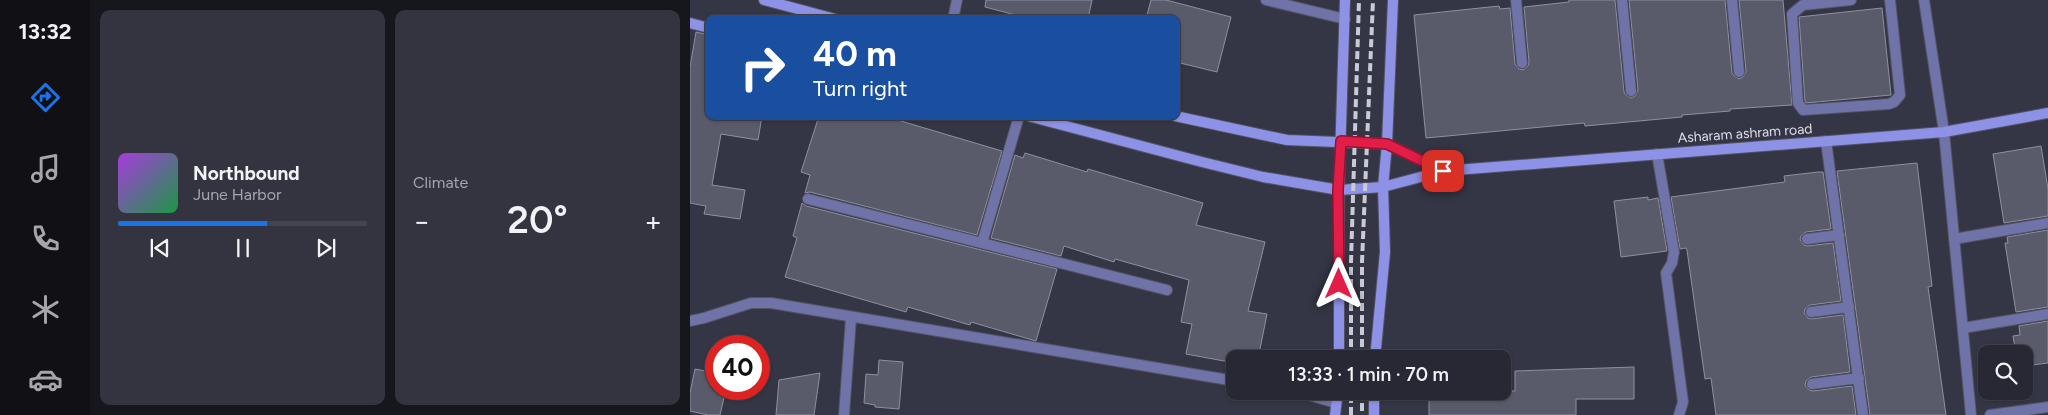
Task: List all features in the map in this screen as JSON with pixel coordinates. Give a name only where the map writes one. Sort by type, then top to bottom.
[{"type":"street","points":[[764,0],[820,15]]},
{"type":"street","points":[[954,15],[957,0]]},
{"type":"street","points":[[1266,0],[1345,19]]},
{"type":"street","points":[[1339,350],[1338,190],[1345,0]]},
{"type":"street","points":[[1376,350],[1385,252],[1383,187],[1387,144],[1393,0]]},
{"type":"street","points":[[1516,0],[1522,63]]},
{"type":"street","points":[[1622,0],[1631,91]]},
{"type":"street","points":[[1732,0],[1739,72]]},
{"type":"street","points":[[1850,0],[1803,6],[1792,14],[1798,103],[1804,110],[1889,104],[1897,99],[1900,95],[1890,0]]},
{"type":"street","points":[[1924,0],[1944,132],[1972,415]]},
{"type":"street","points":[[690,23],[705,27]]},
{"type":"street","name":"Asharam ashram road","points":[[1043,120],[1263,177],[1338,190],[1383,187],[1443,171],[1944,132],[2048,113]]},
{"type":"street","points":[[1180,117],[1287,140],[1387,144],[1443,171]]},
{"type":"street","points":[[982,243],[1018,120]]},
{"type":"street","points":[[1826,141],[1850,307],[1863,415]]},
{"type":"street","points":[[1657,154],[1674,252],[1672,263],[1666,274],[1683,402],[1679,415]]},
{"type":"street","points":[[808,199],[1167,290]]},
{"type":"street","points":[[1954,239],[2048,223]]},
{"type":"street","points":[[1807,239],[1839,235]]},
{"type":"street","points":[[690,321],[751,303],[771,303],[851,318],[1226,379]]},
{"type":"street","points":[[1811,312],[1850,307]]},
{"type":"street","points":[[1963,328],[2048,314]]},
{"type":"street","points":[[844,415],[851,318]]},
{"type":"street","points":[[1812,384],[1859,378]]},
{"type":"street","points":[[1326,400],[1336,403]]},
{"type":"street","points":[[1335,415],[1336,400]]},
{"type":"street","points":[[1374,400],[1374,415]]},
{"type":"street","points":[[1990,415],[2048,407]]},
{"type":"building","points":[[986,0],[1092,0],[1089,15],[1016,15],[985,7]]},
{"type":"building","points":[[1151,0],[1166,0],[1231,17],[1217,72],[1180,63],[1180,15],[1147,15]]},
{"type":"building","points":[[1569,0],[1615,0],[1624,92],[1631,98],[1635,96],[1638,90],[1629,0],[1725,0],[1732,73],[1739,79],[1743,77],[1746,71],[1739,0],[1783,0],[1792,105],[1730,109],[1730,111],[1682,115],[1682,117],[1585,126],[1584,123],[1426,138],[1414,15],[1499,6],[1500,9],[1510,8],[1515,64],[1519,69],[1523,70],[1528,66],[1529,62],[1524,7],[1569,2]]},
{"type":"building","points":[[1882,8],[1891,95],[1806,103],[1799,17]]},
{"type":"building","points":[[696,32],[705,34],[705,120],[761,120],[758,140],[721,134],[712,185],[745,190],[740,219],[704,214],[706,206],[690,203],[690,67]]},
{"type":"building","points":[[818,120],[897,120],[1002,151],[977,235],[810,192],[805,193],[810,175],[801,172]]},
{"type":"building","points":[[2041,146],[2048,189],[2048,216],[2004,223],[1993,154]]},
{"type":"building","points":[[1025,153],[1087,172],[1088,169],[1203,203],[1196,225],[1265,242],[1248,311],[1267,314],[1260,350],[1226,350],[1226,361],[1186,354],[1192,324],[1181,322],[1189,280],[1115,259],[1114,262],[1064,246],[1061,256],[991,238],[1015,155],[1023,158]]},
{"type":"building","points":[[1917,163],[1932,286],[1928,287],[1946,415],[1870,415],[1837,171]]},
{"type":"building","points":[[1823,172],[1831,229],[1806,232],[1801,236],[1800,240],[1807,246],[1833,243],[1841,301],[1810,305],[1805,309],[1804,313],[1811,319],[1843,315],[1850,372],[1811,377],[1806,381],[1805,385],[1809,390],[1813,391],[1852,386],[1856,415],[1716,415],[1711,378],[1705,379],[1687,250],[1686,248],[1680,249],[1671,197],[1785,182],[1784,176]]},
{"type":"building","points":[[1648,197],[1648,200],[1658,198],[1667,251],[1621,257],[1614,201]]},
{"type":"building","points":[[802,203],[806,206],[1057,269],[1036,341],[971,322],[970,325],[908,307],[906,312],[785,277],[797,238],[793,236]]},
{"type":"building","points":[[2048,230],[2048,307],[2016,312],[2005,243],[2008,243],[2007,237]]},
{"type":"building","points":[[2048,321],[2048,363],[2033,365],[2033,345],[2014,345],[2013,336],[2020,335],[2019,326]]},
{"type":"building","points":[[879,360],[903,362],[899,409],[875,407],[875,405],[864,403],[866,374],[878,375]]},
{"type":"building","points":[[1634,367],[1634,399],[1576,399],[1576,415],[1429,415],[1429,400],[1511,400],[1511,391],[1515,391],[1515,371]]},
{"type":"building","points":[[695,369],[705,371],[705,400],[723,400],[720,415],[708,415],[690,411],[690,393]]},
{"type":"building","points":[[820,373],[814,415],[776,415],[779,380]]},
{"type":"railway","points":[[1351,350],[1351,262],[1359,0]]},
{"type":"railway","points":[[1362,350],[1362,262],[1373,0]]},
{"type":"railway","points":[[1351,400],[1351,415]]},
{"type":"railway","points":[[1362,400],[1362,415]]},
{"type":"route","points":[[1339,284],[1338,190],[1341,141],[1387,144],[1443,171]]}]
